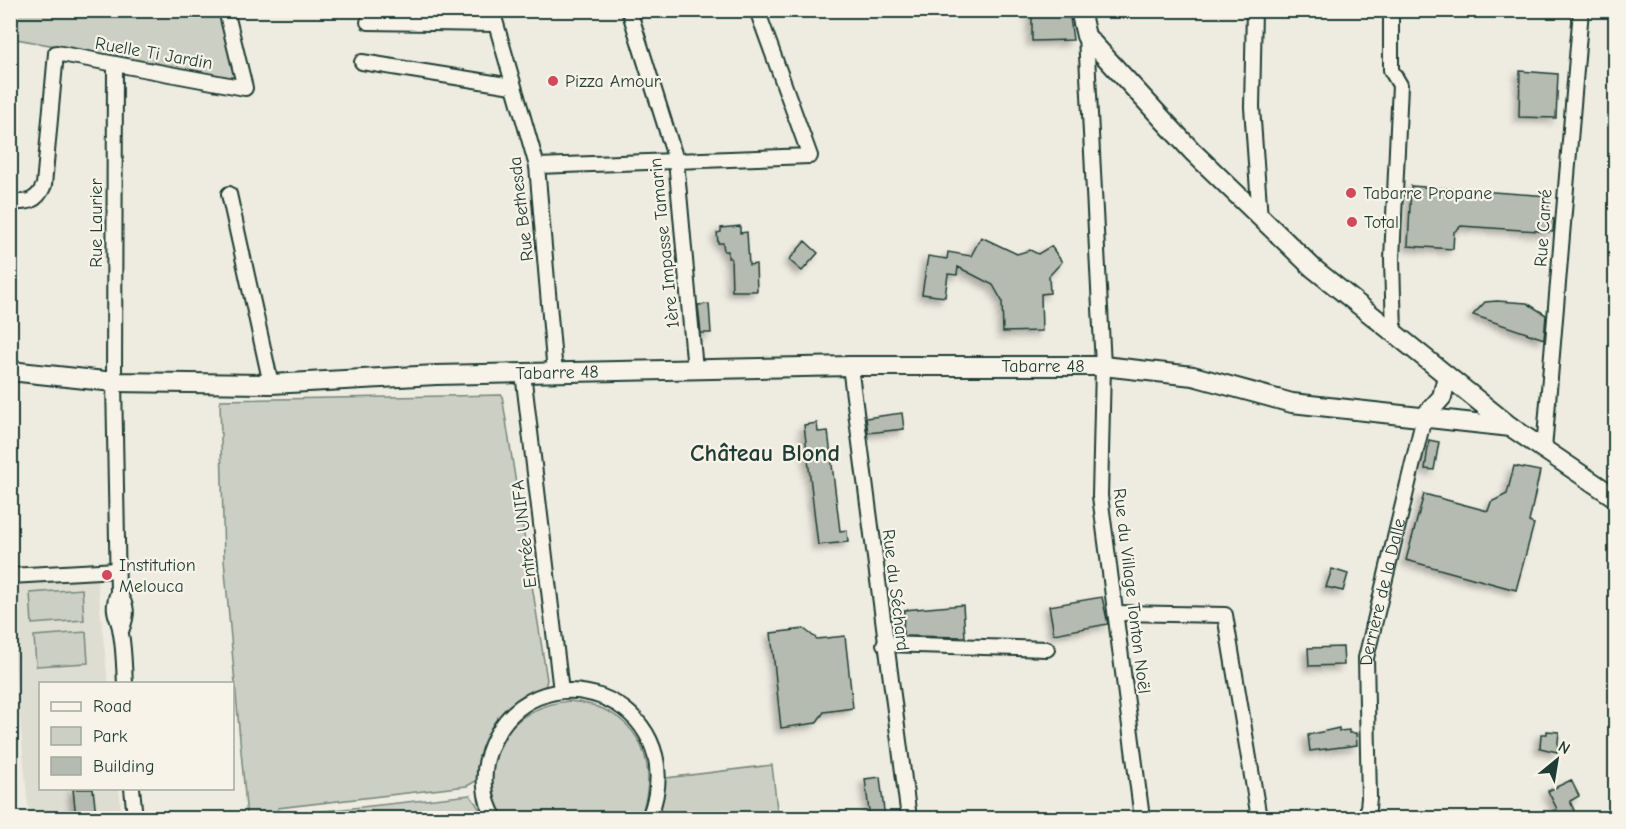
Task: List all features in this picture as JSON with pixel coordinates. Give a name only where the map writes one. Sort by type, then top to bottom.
[{"type":"street","name":"Ruelle Ti Jardin","points":[[10,202],[29,203],[40,195],[44,185],[56,53],[246,88],[226,10]]},
{"type":"street","name":"1ère Impasse Tamarin","points":[[629,10],[676,160],[695,370]]},
{"type":"street","points":[[537,166],[810,156],[757,10]]},
{"type":"street","points":[[1080,10],[1086,36],[1192,151],[1313,268],[1511,427],[1616,498]]},
{"type":"street","points":[[1254,10],[1252,106],[1260,219]]},
{"type":"street","points":[[1391,10],[1391,70],[1400,85],[1392,259],[1394,334]]},
{"type":"street","name":"Rue Carré","points":[[1544,449],[1581,10]]},
{"type":"street","points":[[368,22],[493,17]]},
{"type":"street","name":"Rue Bethesda","points":[[493,17],[537,166],[555,373]]},
{"type":"street","name":"Tabarre 48","points":[[1086,36],[1103,366]]},
{"type":"street","points":[[362,62],[512,86]]},
{"type":"street","name":"Rue Laurier","points":[[115,64],[114,382],[118,592],[113,606],[114,618],[121,631],[125,682]]},
{"type":"street","points":[[229,194],[271,384]]},
{"type":"street","name":"Tabarre 48","points":[[10,371],[114,382],[271,384],[523,373],[850,366],[1103,366],[1193,376],[1292,404],[1511,427]]},
{"type":"street","name":"Rue du Séchard","points":[[850,366],[884,644],[909,819]]},
{"type":"street","name":"Rue du Village Tonton Noël","points":[[1103,366],[1100,496],[1142,819]]},
{"type":"street","name":"Entrée UNIFA","points":[[523,373],[561,691]]},
{"type":"street","name":"Derrière de la Dalle","points":[[1367,819],[1369,798],[1366,658],[1424,417],[1442,397],[1447,375]]},
{"type":"street","points":[[10,576],[117,570]]},
{"type":"street","points":[[1117,613],[1225,615],[1259,819]]},
{"type":"street","points":[[884,644],[1047,649]]},
{"type":"street","points":[[495,819],[485,789],[485,761],[495,735],[512,714],[534,698],[561,691],[589,692],[615,702],[637,719],[652,743],[659,770],[657,797],[648,819]]},
{"type":"street","points":[[132,790],[135,819]]},
{"type":"shaded area","points":[[97,578],[108,682],[39,682],[39,790],[119,790],[122,818],[29,818],[11,622],[10,585]]},
{"type":"green space","points":[[10,11],[220,11],[238,79],[11,38]]},
{"type":"green space","points":[[502,395],[547,680],[544,691],[524,703],[478,780],[467,786],[278,808],[280,816],[470,795],[486,818],[247,818],[224,560],[220,400]]},
{"type":"green space","points":[[82,589],[84,620],[32,624],[30,593]]},
{"type":"green space","points":[[86,632],[88,663],[36,666],[34,636]]},
{"type":"green space","points":[[569,701],[592,705],[611,713],[627,725],[638,739],[645,756],[648,776],[640,818],[500,818],[493,797],[491,776],[494,757],[501,740],[513,725],[528,714],[547,705]]},
{"type":"green space","points":[[772,765],[778,818],[652,818],[666,778]]},
{"type":"building","points":[[1032,10],[1069,10],[1073,40],[1032,41]]},
{"type":"building","points":[[1520,71],[1558,74],[1556,118],[1519,117]]},
{"type":"building","points":[[1411,186],[1549,196],[1548,219],[1554,219],[1553,232],[1461,226],[1454,232],[1453,249],[1408,246]]},
{"type":"building","points":[[740,226],[740,233],[747,232],[749,265],[756,264],[757,291],[732,291],[731,258],[728,258],[728,251],[724,251],[723,243],[718,243],[717,233],[721,232],[721,228]]},
{"type":"building","points":[[981,237],[1017,254],[1030,250],[1038,254],[1051,246],[1062,262],[1049,276],[1050,293],[1041,294],[1042,331],[1003,332],[1002,301],[993,285],[958,267],[957,275],[948,274],[945,297],[922,294],[928,256],[947,259],[948,252],[971,256]]},
{"type":"building","points":[[805,241],[818,253],[802,271],[789,260]]},
{"type":"building","points":[[1485,302],[1527,303],[1546,315],[1544,339],[1473,315]]},
{"type":"building","points":[[709,304],[711,333],[701,333],[698,305]]},
{"type":"building","points":[[902,413],[904,429],[868,433],[866,418]]},
{"type":"building","points":[[817,423],[818,432],[828,431],[840,531],[847,530],[848,542],[818,545],[804,425]]},
{"type":"building","points":[[1429,440],[1439,442],[1434,470],[1425,469]]},
{"type":"building","points":[[1514,466],[1540,471],[1529,522],[1534,524],[1516,590],[1406,560],[1424,494],[1488,511],[1491,502],[1507,494]]},
{"type":"building","points":[[1332,569],[1348,574],[1343,591],[1326,587]]},
{"type":"building","points":[[1102,597],[1108,624],[1054,634],[1049,606]]},
{"type":"building","points":[[963,605],[965,637],[903,636],[904,610]]},
{"type":"building","points":[[804,629],[817,639],[845,636],[853,708],[824,712],[816,723],[781,728],[771,633]]},
{"type":"building","points":[[1343,647],[1344,665],[1309,666],[1308,648]]},
{"type":"building","points":[[1339,728],[1339,731],[1349,730],[1349,733],[1356,733],[1357,745],[1310,751],[1308,735]]},
{"type":"building","points":[[1547,731],[1559,732],[1557,752],[1540,748],[1541,734],[1547,734]]},
{"type":"building","points":[[880,777],[885,819],[870,819],[865,779]]},
{"type":"building","points":[[1571,780],[1579,796],[1570,801],[1578,819],[1538,819],[1557,809],[1548,791]]},
{"type":"building","points":[[73,790],[93,790],[96,815],[76,817]]},
{"type":"place","name":"Pizza Amour","points":[[553,81]]},
{"type":"place","name":"Tabarre Propane","points":[[1351,193]]},
{"type":"place","name":"Total","points":[[1352,222]]},
{"type":"place","name":"Institution Melouca","points":[[107,575]]},
{"type":"district","name":"Château Blond","points":[[765,453]]}]
